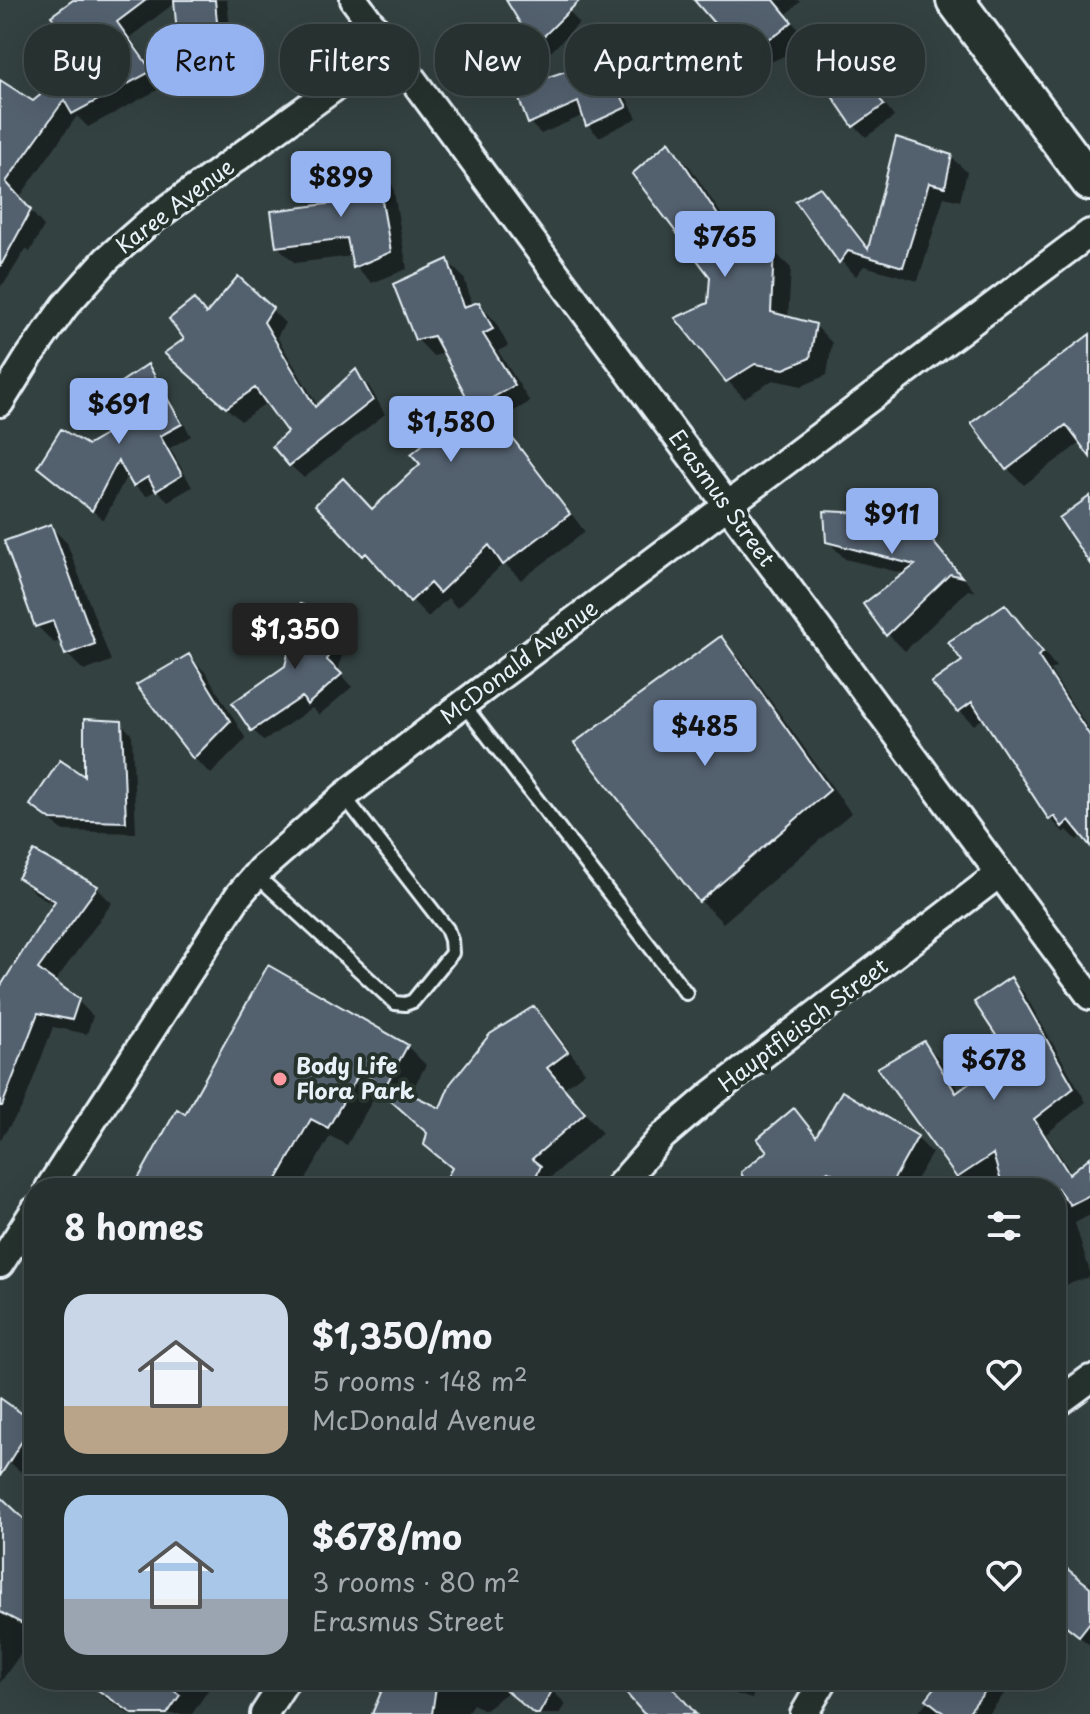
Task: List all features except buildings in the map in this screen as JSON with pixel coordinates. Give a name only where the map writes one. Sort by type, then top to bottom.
[{"type":"street","name":"Erasmus Street","points":[[354,0],[372,24]]},
{"type":"street","points":[[955,0],[1090,182]]},
{"type":"street","name":"Erasmus Street","points":[[419,89],[1090,996]]},
{"type":"street","name":"Karee Avenue","points":[[0,403],[65,306],[107,259],[148,223],[323,96]]},
{"type":"street","name":"McDonald Avenue","points":[[55,1178],[238,896],[261,869],[344,796],[463,704],[1090,233]]},
{"type":"street","name":"Hauptfleisch Street","points":[[626,1178],[663,1136],[712,1094],[999,874]]},
{"type":"street","points":[[0,1264],[24,1227]]},
{"type":"street","points":[[1066,1397],[1090,1379]]},
{"type":"street","points":[[264,1714],[280,1690]]},
{"type":"street","points":[[804,1714],[818,1690]]},
{"type":"lane","points":[[463,704],[686,993]]},
{"type":"lane","points":[[256,875],[395,1003],[413,1001],[452,953],[451,940],[447,929],[344,796]]},
{"type":"place","name":"Body Life Flora Park","points":[[280,1079]]}]
